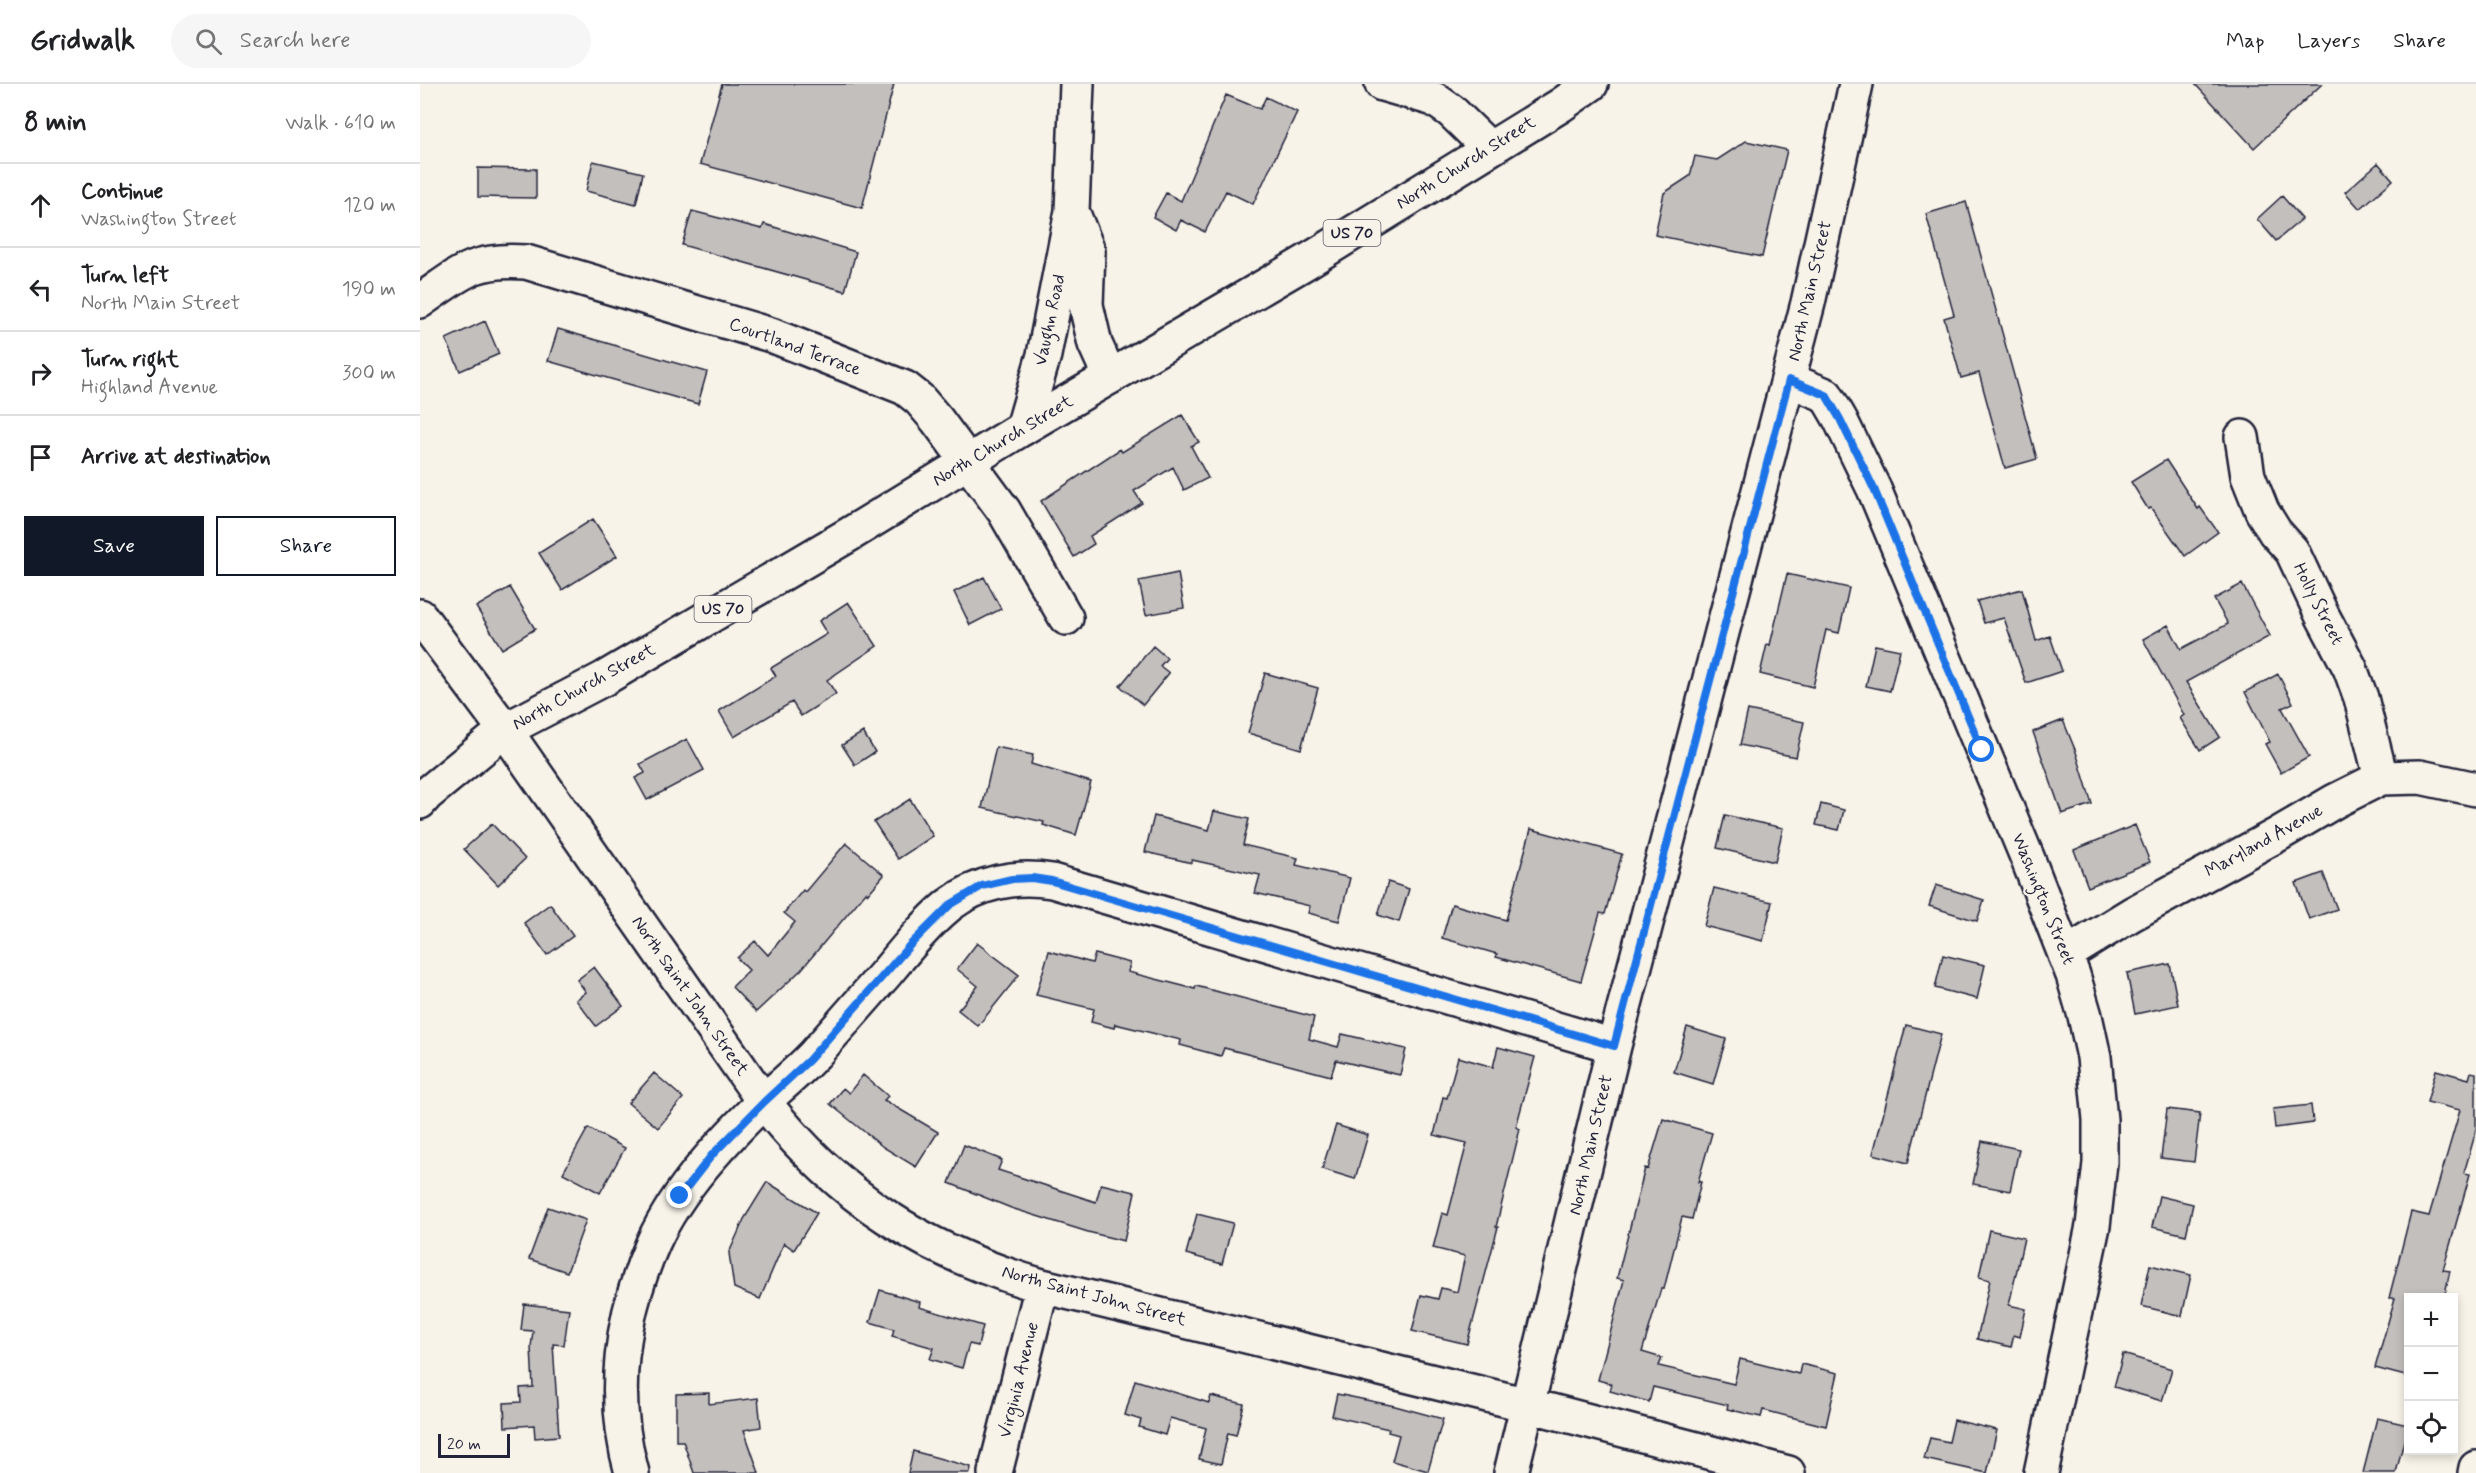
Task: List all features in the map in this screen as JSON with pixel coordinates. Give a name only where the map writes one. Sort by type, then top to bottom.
[{"type":"street","name":"Vaughn Road","points":[[1023,428],[1046,345],[1072,211],[1077,84]]},
{"type":"street","points":[[1382,84],[1434,99],[1451,111],[1490,148]]},
{"type":"street","name":"North Church Street","points":[[422,798],[505,730],[604,678],[1306,262],[1561,105],[1591,84]]},
{"type":"street","name":"North Main Street","points":[[1511,1473],[1614,1046],[1789,380],[1856,84]]},
{"type":"street","name":"Vaughn Road","points":[[1072,211],[1088,251],[1086,305],[1095,344],[1110,377]]},
{"type":"street","name":"Courtland Terrace","points":[[420,301],[467,269],[483,263],[500,260],[526,262],[771,335],[905,388],[931,413],[1004,511],[1066,618]]},
{"type":"street","name":"Washington Street","points":[[1789,380],[1826,395],[1874,489],[2065,955],[2085,1016],[2094,1057],[2100,1120],[2100,1163],[2093,1226],[2041,1473]]},
{"type":"street","name":"Holly Street","points":[[2242,437],[2248,476],[2262,511],[2292,551],[2350,668],[2361,698],[2381,778]]},
{"type":"street","name":"North Saint John Street","points":[[420,616],[505,730],[764,1102],[816,1162],[861,1200],[894,1222],[928,1242],[1011,1277],[1042,1286],[1528,1405],[1788,1473]]},
{"type":"street","name":"Maryland Avenue","points":[[2065,955],[2132,914],[2335,801],[2381,778],[2420,777],[2476,789]]},
{"type":"street","points":[[632,1473],[624,1444],[620,1375],[626,1323],[635,1289],[654,1241],[680,1196],[712,1155],[809,1060],[910,945],[950,905],[982,886],[1012,879],[1032,878],[1052,881],[1614,1046]]},
{"type":"street","name":"Virginia Avenue","points":[[995,1473],[1042,1286]]},
{"type":"street","points":[[2475,1473],[2476,1468]]},
{"type":"building","points":[[722,84],[894,84],[862,208],[700,164]]},
{"type":"building","points":[[2195,84],[2322,84],[2254,148]]},
{"type":"building","points":[[1226,95],[1260,109],[1266,97],[1297,112],[1253,204],[1226,191],[1205,232],[1181,220],[1176,230],[1153,217],[1166,193],[1181,201]]},
{"type":"building","points":[[1746,141],[1787,150],[1762,257],[1655,235],[1664,193],[1690,176],[1695,156],[1717,160]]},
{"type":"building","points":[[593,161],[643,173],[636,204],[586,191]]},
{"type":"building","points":[[2378,163],[2393,180],[2360,209],[2345,192]]},
{"type":"building","points":[[478,168],[536,169],[536,198],[478,197]]},
{"type":"building","points":[[2282,196],[2302,219],[2276,241],[2257,219]]},
{"type":"building","points":[[1966,202],[2037,459],[2005,468],[1979,373],[1961,378],[1944,318],[1954,315],[1926,214]]},
{"type":"building","points":[[692,211],[762,229],[764,224],[856,252],[845,291],[682,245]]},
{"type":"building","points":[[485,321],[499,354],[460,371],[446,339]]},
{"type":"building","points":[[558,329],[707,372],[698,404],[548,361]]},
{"type":"building","points":[[1182,415],[1199,442],[1191,446],[1208,478],[1184,490],[1173,467],[1134,491],[1142,503],[1090,536],[1094,544],[1074,557],[1041,501],[1120,449],[1122,452]]},
{"type":"building","points":[[2166,460],[2198,509],[2200,507],[2218,532],[2185,556],[2151,508],[2148,509],[2131,482]]},
{"type":"building","points":[[593,519],[617,556],[562,590],[539,553]]},
{"type":"building","points":[[1178,573],[1184,608],[1146,615],[1139,581]]},
{"type":"building","points":[[1787,574],[1849,588],[1839,633],[1826,630],[1813,687],[1760,674],[1767,644],[1770,645]]},
{"type":"building","points":[[984,577],[1001,609],[970,625],[954,592]]},
{"type":"building","points":[[2242,584],[2270,636],[2186,682],[2220,737],[2200,750],[2180,718],[2184,715],[2143,639],[2168,625],[2181,649],[2228,624],[2214,599]]},
{"type":"building","points":[[510,587],[535,629],[502,649],[476,607]]},
{"type":"building","points":[[2022,589],[2036,641],[2050,636],[2062,671],[2026,683],[2004,618],[1984,623],[1977,601]]},
{"type":"building","points":[[848,602],[877,646],[827,680],[836,694],[801,716],[792,702],[734,737],[719,711],[776,676],[771,668],[827,634],[819,621]]},
{"type":"building","points":[[1875,645],[1900,650],[1890,691],[1866,686]]},
{"type":"building","points":[[1153,646],[1167,658],[1160,666],[1169,673],[1143,705],[1120,686]]},
{"type":"building","points":[[1265,673],[1318,688],[1301,749],[1248,733]]},
{"type":"building","points":[[2278,674],[2293,703],[2282,708],[2309,757],[2281,773],[2265,744],[2270,742],[2245,692]]},
{"type":"building","points":[[1748,710],[1804,722],[1796,757],[1740,745]]},
{"type":"building","points":[[2063,720],[2076,752],[2092,804],[2062,814],[2033,732]]},
{"type":"building","points":[[863,732],[875,752],[855,765],[842,745]]},
{"type":"building","points":[[687,739],[704,770],[647,800],[635,778],[645,773],[640,764]]},
{"type":"building","points":[[996,747],[1033,755],[1031,764],[1091,782],[1076,835],[1043,825],[1044,822],[982,808]]},
{"type":"building","points":[[910,799],[933,836],[898,859],[874,822]]},
{"type":"building","points":[[1821,804],[1844,810],[1839,830],[1816,825]]},
{"type":"building","points":[[1214,811],[1249,819],[1243,845],[1298,858],[1296,865],[1350,878],[1339,921],[1308,913],[1310,906],[1255,893],[1260,875],[1145,852],[1154,816],[1209,830]]},
{"type":"building","points":[[1725,815],[1783,828],[1775,862],[1717,848]]},
{"type":"building","points":[[492,824],[525,859],[498,885],[464,849]]},
{"type":"building","points":[[2135,825],[2150,862],[2088,887],[2074,850]]},
{"type":"building","points":[[1531,829],[1622,854],[1605,914],[1600,913],[1581,981],[1496,957],[1497,954],[1442,938],[1452,904],[1506,920]]},
{"type":"building","points":[[846,843],[884,875],[868,894],[866,892],[801,970],[756,1012],[732,987],[749,970],[737,958],[755,941],[768,955],[795,922],[784,913]]},
{"type":"building","points":[[2323,873],[2337,909],[2309,919],[2296,883]]},
{"type":"building","points":[[1388,882],[1409,889],[1399,922],[1378,915]]},
{"type":"building","points":[[1936,885],[1984,900],[1977,921],[1929,906]]},
{"type":"building","points":[[1714,888],[1772,902],[1763,941],[1704,926]]},
{"type":"building","points":[[550,904],[573,936],[547,955],[524,923]]},
{"type":"building","points":[[977,943],[1019,975],[978,1026],[958,1010],[978,986],[957,969]]},
{"type":"building","points":[[1049,951],[1092,963],[1095,954],[1130,963],[1128,972],[1195,989],[1196,986],[1314,1017],[1309,1039],[1338,1047],[1342,1034],[1406,1049],[1400,1075],[1336,1060],[1331,1076],[1224,1048],[1221,1056],[1180,1045],[1181,1040],[1115,1024],[1114,1028],[1091,1022],[1094,1009],[1036,995]]},
{"type":"building","points":[[1943,955],[1985,965],[1977,999],[1935,988]]},
{"type":"building","points":[[2170,964],[2178,1005],[2135,1014],[2127,973]]},
{"type":"building","points":[[594,967],[623,1006],[596,1026],[576,1000],[586,992],[577,980]]},
{"type":"building","points":[[1906,1025],[1941,1034],[1908,1163],[1873,1154]]},
{"type":"building","points":[[1687,1027],[1726,1039],[1713,1084],[1674,1072]]},
{"type":"building","points":[[1498,1047],[1535,1057],[1516,1127],[1520,1129],[1496,1227],[1498,1227],[1467,1344],[1412,1331],[1421,1295],[1438,1299],[1441,1288],[1457,1292],[1465,1256],[1433,1248],[1442,1213],[1448,1215],[1467,1143],[1434,1135],[1443,1097],[1447,1098],[1458,1057],[1493,1067]]},
{"type":"building","points":[[2436,1070],[2469,1079],[2471,1072],[2476,1073],[2476,1131],[2464,1173],[2470,1174],[2443,1270],[2450,1271],[2445,1293],[2404,1293],[2404,1376],[2375,1368],[2395,1298],[2389,1298],[2411,1212],[2429,1216],[2460,1110],[2427,1102]]},
{"type":"building","points":[[654,1073],[683,1098],[658,1128],[628,1103]]},
{"type":"building","points":[[863,1075],[888,1096],[884,1100],[938,1132],[916,1167],[883,1147],[830,1104],[843,1088],[849,1093]]},
{"type":"building","points":[[2311,1105],[2313,1123],[2275,1128],[2273,1109]]},
{"type":"building","points":[[2167,1109],[2200,1113],[2194,1162],[2161,1158]]},
{"type":"building","points":[[1663,1119],[1712,1133],[1698,1182],[1701,1182],[1692,1219],[1682,1217],[1664,1289],[1661,1289],[1642,1352],[1662,1358],[1659,1366],[1734,1384],[1740,1359],[1799,1374],[1801,1364],[1838,1373],[1826,1426],[1763,1410],[1761,1417],[1727,1409],[1728,1405],[1653,1387],[1649,1402],[1610,1391],[1612,1384],[1598,1380],[1624,1280],[1617,1278],[1645,1168],[1648,1169]]},
{"type":"building","points":[[1336,1125],[1368,1135],[1355,1179],[1322,1169]]},
{"type":"building","points":[[588,1128],[625,1148],[600,1193],[563,1173]]},
{"type":"building","points":[[1982,1141],[2019,1149],[2010,1191],[1973,1184]]},
{"type":"building","points":[[964,1145],[1002,1160],[998,1170],[1096,1202],[1101,1184],[1135,1192],[1124,1241],[1011,1208],[949,1183]]},
{"type":"building","points":[[767,1182],[817,1213],[794,1250],[784,1243],[760,1299],[734,1288],[729,1253],[744,1219]]},
{"type":"building","points":[[2159,1196],[2193,1204],[2186,1235],[2152,1227]]},
{"type":"building","points":[[548,1207],[586,1220],[567,1272],[529,1259]]},
{"type":"building","points":[[1197,1214],[1233,1223],[1222,1264],[1186,1254]]},
{"type":"building","points":[[1989,1230],[2024,1238],[2009,1305],[2026,1309],[2020,1337],[2014,1335],[2011,1347],[1977,1339],[1990,1280],[1979,1277]]},
{"type":"building","points":[[2150,1265],[2191,1275],[2182,1316],[2141,1306]]},
{"type":"building","points":[[880,1290],[920,1302],[919,1307],[983,1326],[978,1346],[969,1344],[962,1368],[930,1359],[934,1348],[892,1336],[894,1329],[870,1322]]},
{"type":"building","points":[[524,1304],[569,1309],[564,1345],[553,1344],[559,1436],[535,1438],[534,1425],[505,1427],[504,1403],[521,1402],[520,1388],[533,1387],[531,1347],[533,1331],[521,1330]]},
{"type":"building","points":[[2123,1354],[2172,1369],[2162,1401],[2114,1387]]},
{"type":"building","points":[[1135,1380],[1209,1403],[1211,1396],[1244,1404],[1236,1435],[1228,1433],[1221,1464],[1199,1459],[1206,1428],[1170,1418],[1165,1435],[1139,1427],[1141,1420],[1125,1415]]},
{"type":"building","points":[[709,1393],[709,1404],[758,1398],[761,1427],[744,1430],[759,1473],[694,1473],[683,1441],[676,1441],[676,1394]]},
{"type":"building","points":[[1337,1394],[1443,1419],[1428,1471],[1392,1461],[1399,1435],[1388,1432],[1389,1429],[1332,1416]]},
{"type":"building","points":[[2377,1418],[2404,1424],[2404,1441],[2396,1473],[2363,1473]]},
{"type":"building","points":[[1954,1420],[1997,1430],[1987,1473],[1924,1459],[1930,1438],[1949,1442]]},
{"type":"building","points":[[913,1451],[971,1467],[970,1473],[908,1473]]},
{"type":"route","points":[[680,1196],[712,1155],[809,1060],[910,945],[950,905],[982,886],[1012,879],[1032,878],[1052,881],[1093,895],[1197,922],[1614,1046],[1789,380],[1826,395],[1840,419],[1874,489],[1982,750]]}]
